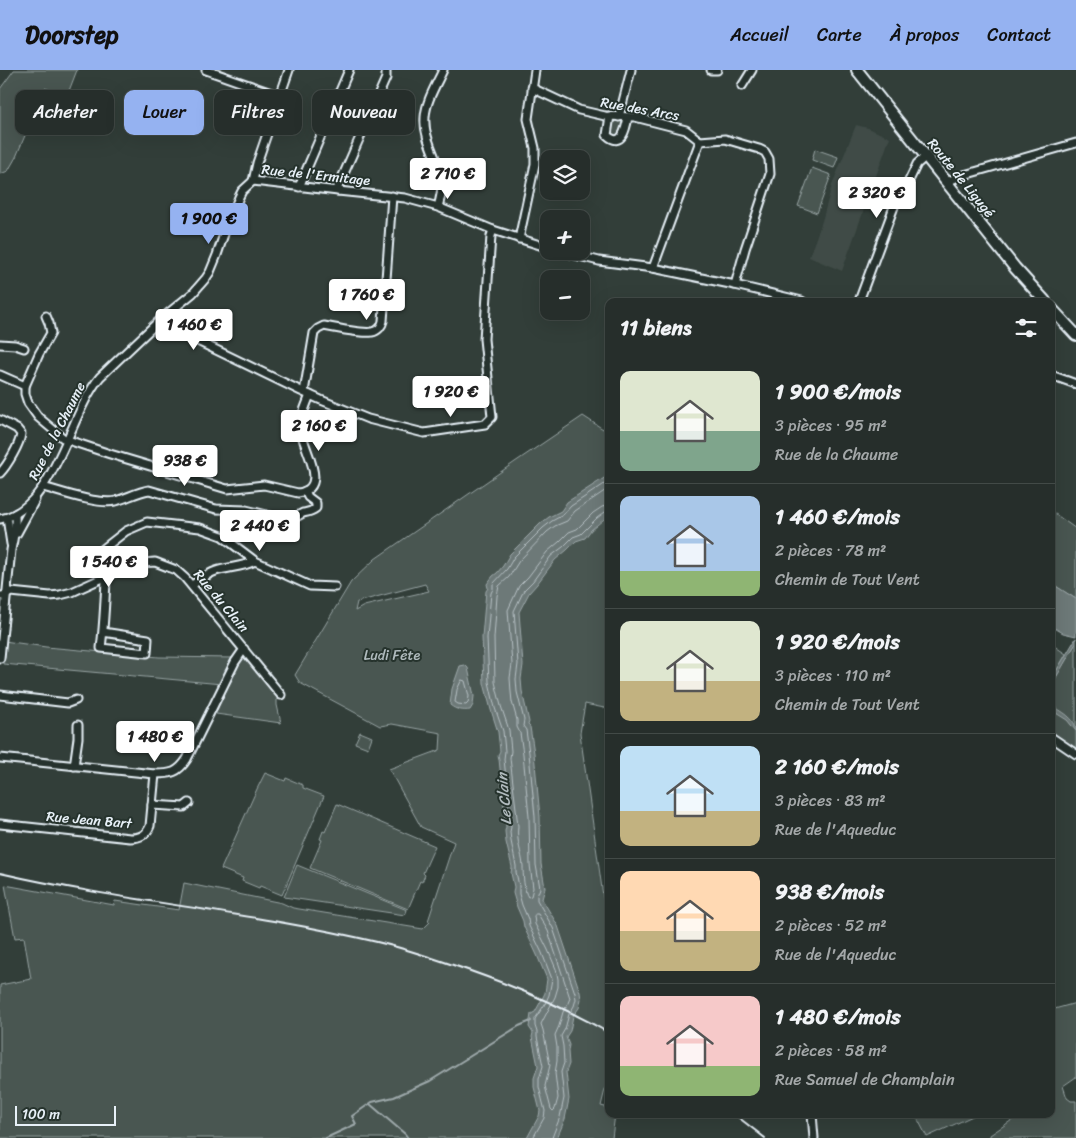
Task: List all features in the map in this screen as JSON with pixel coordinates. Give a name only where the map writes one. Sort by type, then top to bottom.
[{"type":"street","points":[[206,70],[263,90]]},
{"type":"street","points":[[282,90],[289,70]]},
{"type":"street","points":[[299,187],[349,70]]},
{"type":"street","points":[[338,191],[338,187],[386,78],[386,70]]},
{"type":"street","points":[[438,207],[442,184],[426,135],[425,118],[427,105],[443,70]]},
{"type":"street","points":[[519,239],[536,157],[528,119],[535,70]]},
{"type":"street","points":[[619,117],[631,70]]},
{"type":"street","points":[[711,70],[718,70]]},
{"type":"street","points":[[742,86],[752,70]]},
{"type":"street","name":"Route de Ligugé","points":[[857,70],[1015,268],[1042,298]]},
{"type":"street","name":"Rue des Arcs","points":[[532,88],[580,110],[645,120],[686,130],[700,141]]},
{"type":"street","points":[[610,116],[608,134],[611,138],[617,139],[624,135],[628,117]]},
{"type":"street","points":[[253,181],[266,135]]},
{"type":"street","points":[[653,268],[700,141],[725,139],[765,152],[770,162],[770,174],[746,245],[735,285]]},
{"type":"street","points":[[948,183],[964,175],[1076,143]]},
{"type":"street","points":[[860,298],[895,204],[906,188],[917,164],[925,157]]},
{"type":"street","name":"Rue de l'Ermitage","points":[[253,181],[404,198],[438,207],[493,230],[540,245]]},
{"type":"street","name":"Rue de la Chaume","points":[[3,518],[15,514],[30,503],[41,489],[68,440],[92,386],[160,320],[193,292],[210,272],[238,198],[253,181]]},
{"type":"street","points":[[46,316],[51,333],[25,386],[27,399],[33,411],[44,422],[68,440],[227,489],[264,485],[298,493],[304,492],[312,485],[315,476],[300,431],[307,393],[314,332],[324,326],[367,332],[377,330],[382,325],[392,196]]},
{"type":"street","points":[[160,320],[171,328],[307,393],[368,419],[424,433],[485,424],[492,417],[484,339],[493,230]]},
{"type":"street","points":[[590,259],[653,268],[789,298]]},
{"type":"street","points":[[1055,312],[1076,336]]},
{"type":"street","points":[[0,344],[24,348]]},
{"type":"street","points":[[0,375],[25,386]]},
{"type":"street","points":[[1055,376],[1076,384]]},
{"type":"street","points":[[0,420],[17,429],[21,434],[21,438],[10,458],[0,472]]},
{"type":"street","points":[[12,550],[20,527],[41,489],[102,502],[115,501],[149,490],[216,508],[246,510],[287,520],[313,511],[316,508],[316,503],[304,492]]},
{"type":"street","points":[[0,658],[4,595],[15,535],[15,514]]},
{"type":"street","points":[[3,518],[12,550]]},
{"type":"street","points":[[103,632],[148,638],[147,653],[101,648],[107,576],[100,557],[103,549],[126,531],[147,522],[200,528],[222,536],[255,561],[306,585],[335,587]]},
{"type":"street","points":[[192,585],[206,575],[255,561]]},
{"type":"street","name":"Rue du Clain","points":[[4,595],[11,592],[50,596],[60,595],[72,592],[131,564],[155,562],[176,570],[192,585],[281,696]]},
{"type":"street","points":[[0,758],[154,774],[173,772],[184,765],[235,662],[244,649]]},
{"type":"street","points":[[0,695],[68,703],[76,700]]},
{"type":"street","points":[[74,766],[78,725]]},
{"type":"street","points":[[1055,740],[1076,754]]},
{"type":"street","name":"Rue Jean Bart","points":[[0,824],[138,838],[144,835],[149,828],[154,774]]},
{"type":"street","points":[[152,805],[184,807],[189,803]]},
{"type":"street","points":[[812,1118],[814,1138]]},
{"type":"shaded area","points":[[856,125],[890,137],[842,271],[809,257],[832,185]]},
{"type":"green space","points":[[14,70],[77,70],[69,90],[50,90],[45,88],[44,90],[15,90],[15,135],[25,135],[8,171],[0,174],[0,89]]},
{"type":"green space","points":[[612,121],[623,121],[625,124],[618,136],[611,134]]},
{"type":"green space","points":[[815,149],[838,157],[834,168],[812,160]]},
{"type":"green space","points":[[812,168],[831,175],[817,213],[798,206]]},
{"type":"green space","name":"Ludi Fête","points":[[583,416],[603,429],[605,427],[605,708],[585,704],[580,733],[605,903],[605,1090],[601,1106],[605,1107],[605,1118],[614,1118],[612,1138],[0,1138],[0,985],[31,979],[24,937],[15,938],[5,885],[114,905],[115,901],[179,910],[184,883],[282,903],[293,908],[423,929],[430,922],[428,921],[454,842],[421,827],[389,769],[440,750],[441,733],[392,724],[380,726],[300,683],[295,675],[351,582],[375,559]],"holes":[[[425,584],[429,591],[364,606],[355,611],[357,602]]]},
{"type":"green space","points":[[1055,514],[1076,529],[1076,599],[1055,586]]},
{"type":"green space","points":[[4,641],[46,647],[159,657],[234,658],[222,684],[3,664]]},
{"type":"green space","points":[[1076,643],[1076,754],[1055,740],[1055,679]]},
{"type":"green space","points":[[1055,647],[1066,654],[1055,673]]},
{"type":"green space","points":[[245,654],[277,695],[281,723],[216,714],[221,698],[239,659]]},
{"type":"green space","points":[[360,732],[372,737],[368,748],[355,743]]},
{"type":"green space","points":[[265,773],[285,781],[286,778],[303,785],[303,788],[324,796],[282,895],[242,881],[243,878],[221,869]]},
{"type":"green space","points":[[337,804],[435,846],[423,873],[425,875],[422,882],[420,881],[408,909],[310,868],[322,840],[320,839],[323,831],[325,832]]},
{"type":"green space","points":[[297,865],[407,910],[405,915],[284,897]]},
{"type":"green space","points":[[1076,1003],[1076,1077],[1063,1086],[1067,1098],[1071,1101],[1076,1101],[1076,1138],[990,1138],[990,1135],[1015,1118],[1055,1118],[1055,1009]]},
{"type":"green space","points":[[917,1118],[968,1118],[927,1137]]},
{"type":"water","name":"Le Clain","points":[[605,478],[605,518],[585,538],[576,541],[555,560],[529,593],[519,612],[523,665],[522,691],[534,753],[540,817],[541,864],[545,888],[542,899],[558,926],[581,999],[579,1008],[573,1016],[570,1031],[566,1037],[569,1045],[569,1064],[566,1072],[569,1099],[565,1119],[557,1138],[527,1138],[540,1111],[534,1087],[534,1078],[538,1066],[532,1037],[533,1033],[529,1027],[531,1014],[535,1012],[545,993],[547,979],[524,927],[513,893],[512,867],[506,842],[498,755],[500,751],[498,732],[484,683],[482,637],[487,584],[503,566],[510,554],[540,524],[561,511],[567,502]]},
{"type":"water","points":[[1055,586],[1076,599],[1076,636],[1063,633],[1055,628]]},
{"type":"water","points":[[1076,638],[1076,643],[1055,679],[1055,673]]},
{"type":"water","points":[[465,665],[468,668],[474,696],[473,705],[470,710],[457,709],[450,705],[452,689],[460,666]]},
{"type":"water","points":[[1055,707],[1074,722],[1076,731],[1067,720],[1055,712]]},
{"type":"waterway","points":[[326,1138],[356,1124],[352,1116],[372,1102],[394,1097],[430,1081],[519,1026],[531,1021]]},
{"type":"waterway","points":[[370,1104],[408,1138]]},
{"type":"railway","points":[[0,873],[94,892],[283,923],[387,944],[436,959],[515,988],[572,1013],[605,1031]]},
{"type":"railway","points":[[739,1118],[765,1138]]}]
